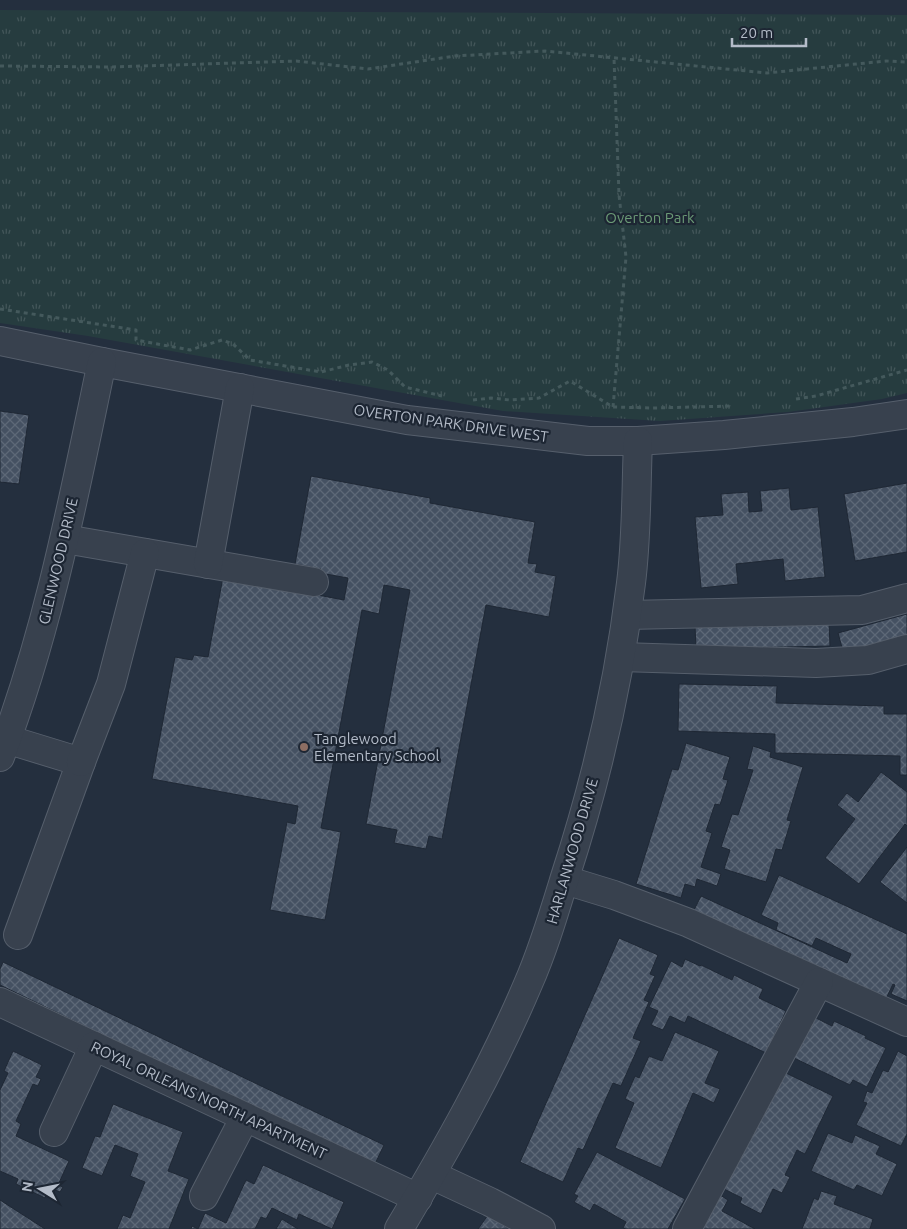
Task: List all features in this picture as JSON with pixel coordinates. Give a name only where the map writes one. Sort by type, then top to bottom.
[{"type":"street","name":"OVERTON PARK DRIVE WEST","points":[[0,340],[102,362],[407,420],[588,442],[724,435],[853,422],[907,414]]},
{"type":"street","name":"GLENWOOD DRIVE","points":[[2,751],[38,646],[65,538],[102,362]]},
{"type":"street","points":[[208,564],[240,388]]},
{"type":"street","name":"HARLANWOOD DRIVE","points":[[399,1229],[468,1111],[496,1054],[529,983],[565,880],[593,779],[621,658],[631,581],[635,530],[638,440]]},
{"type":"street","points":[[65,538],[314,582]]},
{"type":"street","points":[[18,935],[111,684],[145,553]]},
{"type":"street","points":[[627,615],[862,610],[907,598]]},
{"type":"street","points":[[621,658],[816,663],[868,660],[907,650]]},
{"type":"street","points":[[2,751],[81,762]]},
{"type":"street","points":[[565,880],[614,895],[689,923],[907,1022]]},
{"type":"street","points":[[686,1229],[819,982]]},
{"type":"street","name":"ROYAL ORLEANS NORTH APARTMENT","points":[[0,1002],[245,1117],[425,1186],[490,1202],[541,1229]]},
{"type":"street","points":[[54,1132],[94,1046]]},
{"type":"street","points":[[204,1196],[245,1117]]},
{"type":"path","points":[[0,66],[112,67],[296,61],[368,69],[455,56],[546,52],[767,73],[886,61],[907,62]]},
{"type":"path","points":[[613,407],[626,257],[619,195],[614,58]]},
{"type":"path","points":[[0,309],[136,330],[136,340],[190,350],[222,340],[233,344],[250,360],[321,372],[372,362],[388,370],[405,387],[443,396]]},
{"type":"path","points":[[788,401],[816,396],[907,370]]},
{"type":"path","points":[[472,400],[539,398],[570,381],[613,407],[741,406]]},
{"type":"green space","name":"Overton Park","points":[[0,10],[907,15],[907,393],[882,399],[788,412],[660,421],[503,411],[88,336],[0,323]]},
{"type":"building","points":[[0,411],[29,415],[19,484],[0,482]]},
{"type":"building","points":[[311,476],[430,498],[430,503],[535,522],[528,563],[537,564],[535,572],[556,576],[549,617],[486,605],[442,839],[429,836],[426,849],[394,843],[397,830],[366,824],[410,590],[384,585],[379,614],[362,610],[321,828],[341,832],[325,920],[270,910],[287,822],[295,824],[298,806],[152,779],[175,657],[192,660],[194,655],[208,657],[223,577],[344,600],[348,578],[320,573],[321,569],[295,564]]},
{"type":"building","points":[[907,483],[907,552],[855,561],[844,494]]},
{"type":"building","points":[[789,488],[791,510],[818,507],[825,577],[785,581],[783,559],[736,564],[738,584],[701,588],[695,517],[723,515],[721,494],[748,492],[749,512],[762,511],[760,491]]},
{"type":"building","points":[[907,614],[907,638],[844,655],[838,633]]},
{"type":"building","points":[[829,622],[830,646],[696,649],[695,626]]},
{"type":"building","points":[[679,684],[777,686],[776,703],[884,706],[884,714],[907,714],[907,775],[900,775],[900,756],[775,753],[775,734],[678,731]]},
{"type":"building","points":[[686,743],[730,757],[723,779],[728,780],[720,805],[715,804],[706,831],[712,833],[701,867],[721,874],[717,886],[697,879],[695,887],[685,884],[681,898],[636,884],[672,769],[678,770]]},
{"type":"building","points":[[753,746],[771,752],[770,757],[803,767],[787,820],[791,821],[782,850],[776,849],[766,882],[724,869],[730,850],[721,847],[732,814],[738,815],[753,770],[747,769]]},
{"type":"building","points":[[881,772],[907,792],[907,826],[905,824],[859,884],[825,858],[855,819],[837,805],[847,793],[858,802]]},
{"type":"building","points":[[907,847],[907,903],[880,882]]},
{"type":"building","points":[[779,875],[907,934],[907,1001],[891,994],[895,985],[893,984],[884,1003],[692,914],[701,896],[847,963],[851,954],[816,938],[812,946],[776,930],[778,923],[761,915]]},
{"type":"building","points":[[619,938],[658,955],[650,974],[655,976],[644,1000],[649,1002],[633,1038],[641,1041],[621,1086],[613,1083],[583,1150],[578,1148],[563,1182],[520,1162]]},
{"type":"building","points":[[685,959],[732,980],[734,975],[763,989],[759,998],[786,1011],[766,1053],[688,1016],[685,1023],[670,1016],[663,1030],[651,1025],[658,1011],[649,1007],[671,961],[682,967]]},
{"type":"building","points":[[3,962],[384,1145],[374,1166],[0,985],[0,969]]},
{"type":"building","points":[[814,1017],[832,1026],[834,1021],[886,1048],[867,1087],[853,1080],[850,1085],[794,1058]]},
{"type":"building","points":[[675,1032],[719,1051],[705,1083],[720,1089],[714,1103],[693,1093],[661,1168],[615,1148],[634,1103],[625,1099],[635,1076],[639,1078],[649,1056],[662,1061]]},
{"type":"building","points":[[13,1051],[42,1065],[36,1077],[41,1079],[38,1086],[33,1084],[16,1121],[21,1124],[16,1136],[69,1161],[58,1185],[63,1187],[60,1192],[55,1190],[53,1194],[47,1192],[45,1198],[16,1184],[18,1179],[0,1171],[0,1090],[8,1073],[4,1071]]},
{"type":"building","points":[[898,1051],[907,1056],[907,1134],[901,1146],[856,1125],[867,1103],[863,1102],[867,1091],[872,1093],[883,1070],[888,1072]]},
{"type":"building","points":[[784,1072],[833,1096],[805,1154],[797,1150],[785,1175],[790,1177],[782,1193],[773,1189],[761,1214],[740,1203],[742,1198],[720,1187]]},
{"type":"building","points":[[113,1104],[183,1132],[168,1171],[189,1179],[169,1229],[117,1229],[123,1215],[130,1218],[145,1182],[130,1176],[138,1154],[115,1145],[102,1176],[82,1168],[95,1136],[100,1137]]},
{"type":"building","points":[[828,1133],[852,1143],[855,1135],[880,1146],[876,1154],[897,1164],[882,1196],[857,1185],[854,1190],[811,1171]]},
{"type":"building","points":[[597,1152],[685,1199],[668,1229],[626,1229],[623,1228],[626,1222],[594,1204],[590,1211],[574,1202],[578,1196],[574,1194]]},
{"type":"building","points":[[263,1165],[344,1202],[332,1229],[299,1214],[297,1220],[272,1208],[266,1219],[261,1217],[255,1229],[198,1229],[205,1213],[226,1223],[246,1180],[254,1184]]},
{"type":"building","points":[[821,1191],[837,1196],[834,1204],[873,1219],[870,1229],[802,1229],[814,1198],[818,1200]]},
{"type":"building","points":[[717,1193],[728,1200],[722,1211],[755,1229],[697,1229]]},
{"type":"building","points":[[0,1200],[45,1229],[0,1229]]},
{"type":"building","points":[[488,1215],[509,1229],[478,1229]]},
{"type":"building","points":[[282,1219],[298,1229],[276,1229]]},
{"type":"place","name":"Tanglewood Elementary School","points":[[304,747]]}]
